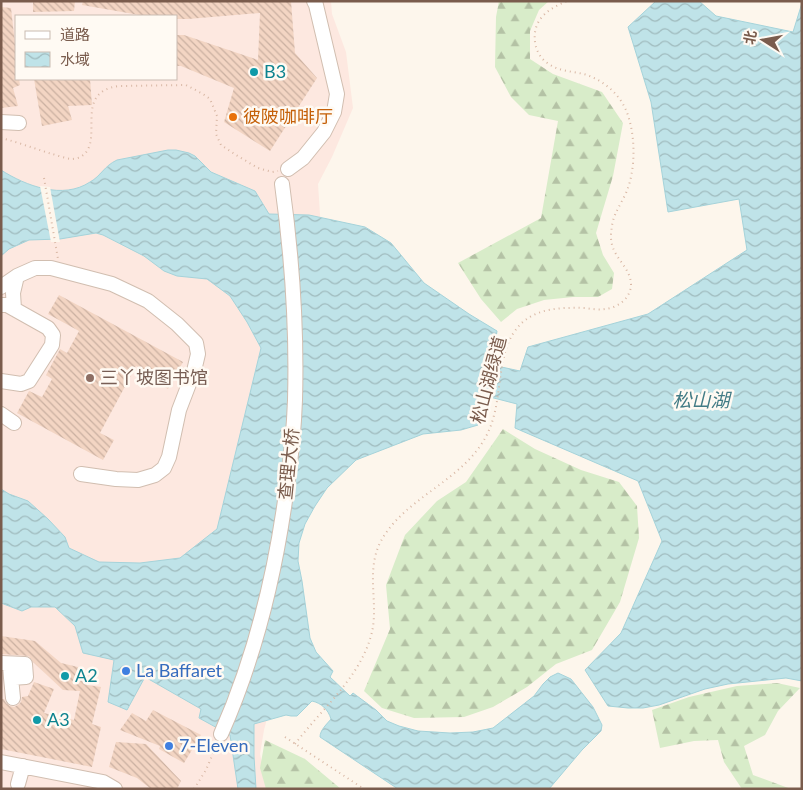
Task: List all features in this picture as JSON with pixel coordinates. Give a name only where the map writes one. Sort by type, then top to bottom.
[{"type":"street","points":[[288,169],[303,158],[324,132],[334,112],[337,94],[314,1]]},
{"type":"street","points":[[1,122],[19,123]]},
{"type":"street","name":"查理大桥","points":[[222,734],[236,701],[257,637],[284,513],[291,452],[295,400],[293,292],[289,232],[282,184]]},
{"type":"street","points":[[1,287],[17,276],[35,268],[51,268],[112,284],[148,300],[196,343],[198,354],[194,371],[179,410],[169,457],[164,468],[155,475],[138,480],[81,474]]},
{"type":"street","points":[[1,382],[22,384],[29,381],[52,345],[54,335],[48,328],[8,307],[17,276]]},
{"type":"street","points":[[1,414],[14,423]]},
{"type":"street","points":[[6,663],[25,664],[26,677],[11,678],[13,698]]},
{"type":"street","points":[[18,784],[13,761],[103,782],[115,789]]},
{"type":"path","name":"松山湖绿道","points":[[296,744],[358,665],[371,638],[375,558],[380,544],[388,531],[396,520],[470,458],[488,434],[498,400],[504,359],[510,338],[524,321],[544,311],[561,308],[614,308],[625,300],[630,292],[629,275],[612,248],[611,239],[612,222],[626,192],[634,156],[630,123],[626,111],[618,95],[607,86],[587,76],[558,69],[546,63],[538,53],[535,44],[536,29],[542,16],[552,8],[567,1]]},
{"type":"path","points":[[1,138],[69,159],[76,158],[86,152],[89,147],[93,106],[97,96],[102,91],[109,87],[119,86],[186,85],[210,99],[217,116],[216,134],[221,145],[258,168],[272,172],[288,169]]},
{"type":"path","points":[[44,178],[58,257]]},
{"type":"path","points":[[194,789],[206,770],[222,734]]},
{"type":"path","points":[[285,736],[364,789]]},
{"type":"shaded area","points":[[1,1],[331,1],[332,14],[346,52],[353,108],[318,184],[332,393],[288,589],[286,648],[264,730],[260,754],[267,789],[1,789]]},
{"type":"green space","points":[[499,1],[549,1],[539,10],[530,31],[530,59],[553,74],[602,92],[623,123],[613,176],[596,233],[603,255],[614,273],[612,289],[598,297],[544,300],[517,309],[501,322],[481,299],[458,263],[541,218],[558,121],[529,115],[511,97],[495,67],[496,17]]},
{"type":"green space","points":[[503,429],[535,449],[581,470],[619,482],[637,506],[639,538],[620,602],[592,650],[556,664],[527,687],[493,707],[464,717],[414,718],[382,708],[364,691],[390,629],[386,585],[405,535],[437,501],[466,482]]},
{"type":"green space","points":[[777,683],[800,688],[778,711],[765,735],[744,746],[753,775],[791,789],[742,789],[724,762],[718,740],[694,741],[660,748],[652,710],[689,697],[737,686]]},
{"type":"green space","points":[[265,740],[305,759],[341,789],[266,789],[260,768]]},
{"type":"water","name":"松山湖","points":[[656,1],[699,1],[716,16],[793,32],[802,3],[802,681],[786,678],[728,684],[643,708],[608,706],[585,670],[621,633],[662,541],[638,481],[515,428],[517,404],[486,396],[478,425],[461,430],[423,434],[356,460],[327,488],[305,524],[299,543],[298,561],[310,638],[316,652],[333,671],[330,677],[350,696],[353,693],[387,721],[399,726],[418,731],[450,733],[473,732],[493,728],[534,696],[550,677],[558,673],[571,679],[593,707],[602,725],[601,731],[549,789],[398,789],[320,737],[322,730],[331,719],[324,707],[312,701],[297,716],[286,715],[254,724],[256,789],[238,789],[230,735],[199,718],[201,709],[145,677],[127,710],[108,702],[114,660],[83,653],[75,626],[55,607],[31,607],[22,611],[1,603],[1,489],[28,501],[65,537],[69,548],[99,562],[140,563],[180,558],[217,529],[261,348],[230,296],[207,279],[177,276],[164,271],[144,256],[103,235],[96,233],[60,239],[29,240],[9,249],[1,256],[1,170],[33,186],[45,189],[68,190],[90,182],[117,160],[168,150],[189,153],[195,156],[211,172],[255,191],[269,214],[309,215],[365,227],[391,243],[424,283],[497,331],[492,365],[520,371],[528,347],[648,314],[747,250],[739,199],[668,212],[651,102],[628,27]]},
{"type":"pier","points":[[40,186],[50,187],[60,242],[51,242]]},
{"type":"building","points":[[33,1],[75,1],[74,11],[33,12]]},
{"type":"building","name":"B3","points":[[83,1],[291,1],[295,53],[317,78],[270,151],[224,122],[234,88],[178,66],[178,35],[184,35],[258,60],[260,13],[178,19],[178,15],[139,15],[82,5]]},
{"type":"building","points":[[1,7],[11,8],[15,44],[15,80],[19,80],[20,85],[13,88],[18,106],[1,108]]},
{"type":"building","points":[[34,80],[90,80],[92,105],[68,106],[72,120],[42,126]]},
{"type":"building","name":"三丫坡图书馆","points":[[59,295],[183,362],[168,389],[155,382],[157,377],[136,366],[100,433],[114,440],[103,460],[17,413],[29,391],[42,397],[52,379],[46,375],[60,349],[67,353],[79,331],[48,314]]},
{"type":"building","name":"A3","points":[[1,636],[35,641],[61,663],[78,667],[87,685],[101,687],[92,724],[101,727],[92,767],[1,749],[1,699],[4,699],[10,706],[18,705],[22,697],[28,696],[34,682],[54,689],[44,713],[74,720],[80,691],[63,690],[29,656],[1,654]]},
{"type":"building","points":[[153,710],[201,735],[184,763],[159,749],[160,746],[120,730],[132,713],[146,721]]},
{"type":"building","points":[[116,742],[146,744],[181,781],[177,789],[151,789],[137,778],[109,767]]},
{"type":"place","name":"B3","points":[[254,72]]},
{"type":"place","name":"彼陂咖啡厅","points":[[233,117]]},
{"type":"place","name":"三丫坡图书馆","points":[[90,378]]},
{"type":"place","name":"La Baffaret","points":[[126,671]]},
{"type":"place","name":"A2","points":[[65,676]]},
{"type":"place","name":"A3","points":[[37,720]]},
{"type":"place","name":"7-Eleven","points":[[169,746]]}]
